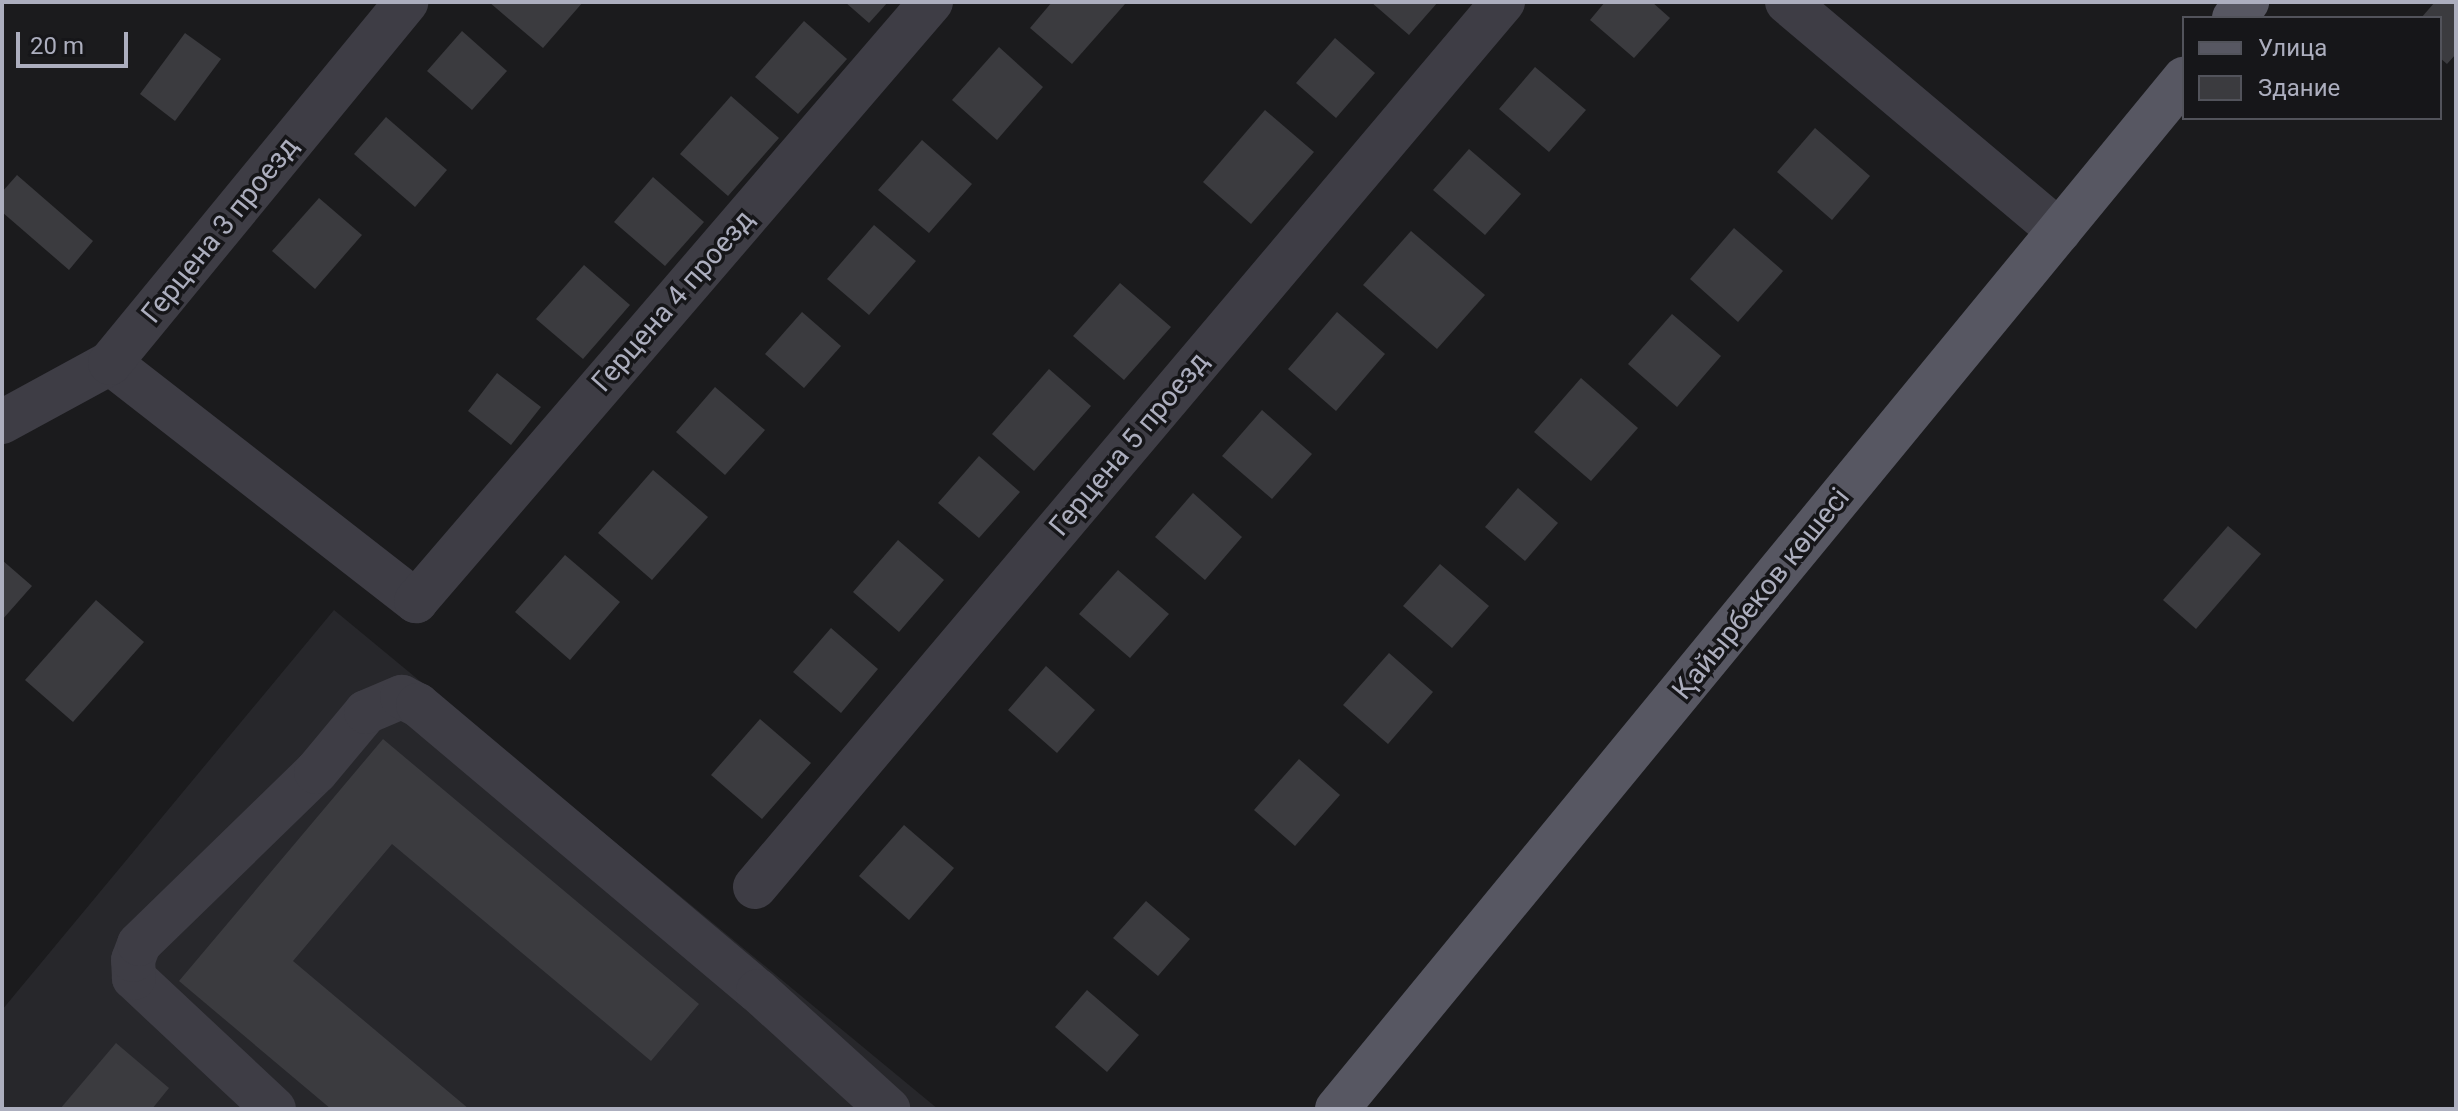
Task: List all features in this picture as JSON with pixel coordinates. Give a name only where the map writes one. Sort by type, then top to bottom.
[{"type":"main road","name":"Қайырбеков көшесі","points":[[1337,1109],[2182,81]]},
{"type":"street","name":"Герцена 3 проезд","points":[[2,422],[110,363],[407,2]]},
{"type":"street","name":"Герцена 4 проезд","points":[[110,363],[416,601],[931,2]]},
{"type":"street","name":"Герцена 5 проезд","points":[[755,887],[1503,2]]},
{"type":"street","points":[[1787,2],[2059,231]]},
{"type":"street","points":[[274,1109],[134,978],[133,960],[139,944],[316,772],[366,712],[402,697],[418,705],[758,991],[888,1109]]},
{"type":"shaded area","points":[[334,610],[938,1109],[2,1109],[2,1010]]},
{"type":"building","points":[[489,2],[583,2],[543,48]]},
{"type":"building","points":[[845,2],[888,2],[869,23]]},
{"type":"building","points":[[1052,2],[1125,4],[1072,64],[1030,28]]},
{"type":"building","points":[[1371,2],[1438,2],[1409,35]]},
{"type":"building","points":[[1605,2],[1652,2],[1670,18],[1634,58],[1590,20]]},
{"type":"building","points":[[2435,2],[2456,2],[2456,54],[2447,64],[2442,60],[2442,16],[2423,16]]},
{"type":"building","points":[[804,21],[847,59],[798,114],[755,77]]},
{"type":"building","points":[[462,31],[507,71],[472,110],[427,71]]},
{"type":"building","points":[[185,33],[221,59],[175,121],[140,94]]},
{"type":"building","points":[[1335,38],[1375,73],[1336,118],[1296,83]]},
{"type":"building","points":[[999,47],[1043,87],[997,140],[952,100]]},
{"type":"building","points":[[1535,67],[1586,110],[1549,152],[1499,109]]},
{"type":"building","points":[[731,96],[779,138],[728,196],[680,154]]},
{"type":"building","points":[[1265,110],[1314,152],[1251,224],[1203,182]]},
{"type":"building","points":[[386,117],[447,170],[415,207],[354,154]]},
{"type":"building","points":[[1815,128],[1870,176],[1832,220],[1777,172]]},
{"type":"building","points":[[922,140],[972,184],[929,233],[878,190]]},
{"type":"building","points":[[1469,149],[1521,194],[1485,235],[1433,190]]},
{"type":"building","points":[[17,175],[93,241],[69,270],[2,212],[2,192]]},
{"type":"building","points":[[653,177],[704,222],[665,266],[614,222]]},
{"type":"building","points":[[319,198],[362,235],[315,289],[272,251]]},
{"type":"building","points":[[874,225],[916,261],[869,315],[827,279]]},
{"type":"building","points":[[1734,228],[1783,271],[1738,322],[1690,279]]},
{"type":"building","points":[[1411,231],[1485,295],[1437,349],[1363,285]]},
{"type":"building","points":[[584,265],[630,305],[583,359],[536,319]]},
{"type":"building","points":[[1120,283],[1171,327],[1124,380],[1073,336]]},
{"type":"building","points":[[802,312],[841,346],[804,388],[765,354]]},
{"type":"building","points":[[1337,312],[1385,354],[1336,411],[1288,369]]},
{"type":"building","points":[[1672,314],[1721,356],[1677,407],[1628,364]]},
{"type":"building","points":[[1049,369],[1091,406],[1034,471],[992,434]]},
{"type":"building","points":[[497,373],[541,407],[511,445],[468,411]]},
{"type":"building","points":[[1581,378],[1638,428],[1591,481],[1534,432]]},
{"type":"building","points":[[715,387],[765,430],[725,475],[676,432]]},
{"type":"building","points":[[1262,410],[1312,454],[1272,499],[1222,456]]},
{"type":"building","points":[[979,456],[1020,492],[979,538],[938,503]]},
{"type":"building","points":[[653,470],[708,517],[652,580],[598,533]]},
{"type":"building","points":[[1518,488],[1558,523],[1525,561],[1485,527]]},
{"type":"building","points":[[1193,493],[1242,537],[1205,580],[1155,537]]},
{"type":"building","points":[[2228,526],[2261,554],[2196,629],[2163,600]]},
{"type":"building","points":[[898,540],[944,580],[899,632],[853,592]]},
{"type":"building","points":[[565,555],[620,602],[570,660],[515,612]]},
{"type":"building","points":[[2,560],[32,586],[2,620]]},
{"type":"building","points":[[1440,564],[1489,606],[1452,648],[1403,606]]},
{"type":"building","points":[[1118,570],[1169,614],[1130,658],[1079,614]]},
{"type":"building","points":[[96,600],[144,642],[73,722],[25,680]]},
{"type":"building","points":[[831,628],[878,669],[841,713],[793,672]]},
{"type":"building","points":[[1389,653],[1433,692],[1388,744],[1343,705]]},
{"type":"building","points":[[1046,666],[1095,710],[1057,753],[1008,710]]},
{"type":"building","points":[[760,719],[811,763],[762,819],[711,775]]},
{"type":"building","points":[[383,739],[699,1004],[651,1061],[392,844],[293,961],[469,1109],[331,1109],[179,981]]},
{"type":"building","points":[[1299,759],[1340,795],[1295,846],[1254,810]]},
{"type":"building","points":[[904,825],[954,868],[909,920],[859,876]]},
{"type":"building","points":[[1146,901],[1190,939],[1158,976],[1113,938]]},
{"type":"building","points":[[1087,990],[1139,1035],[1107,1072],[1055,1027]]},
{"type":"building","points":[[116,1043],[169,1088],[152,1109],[60,1109]]}]
